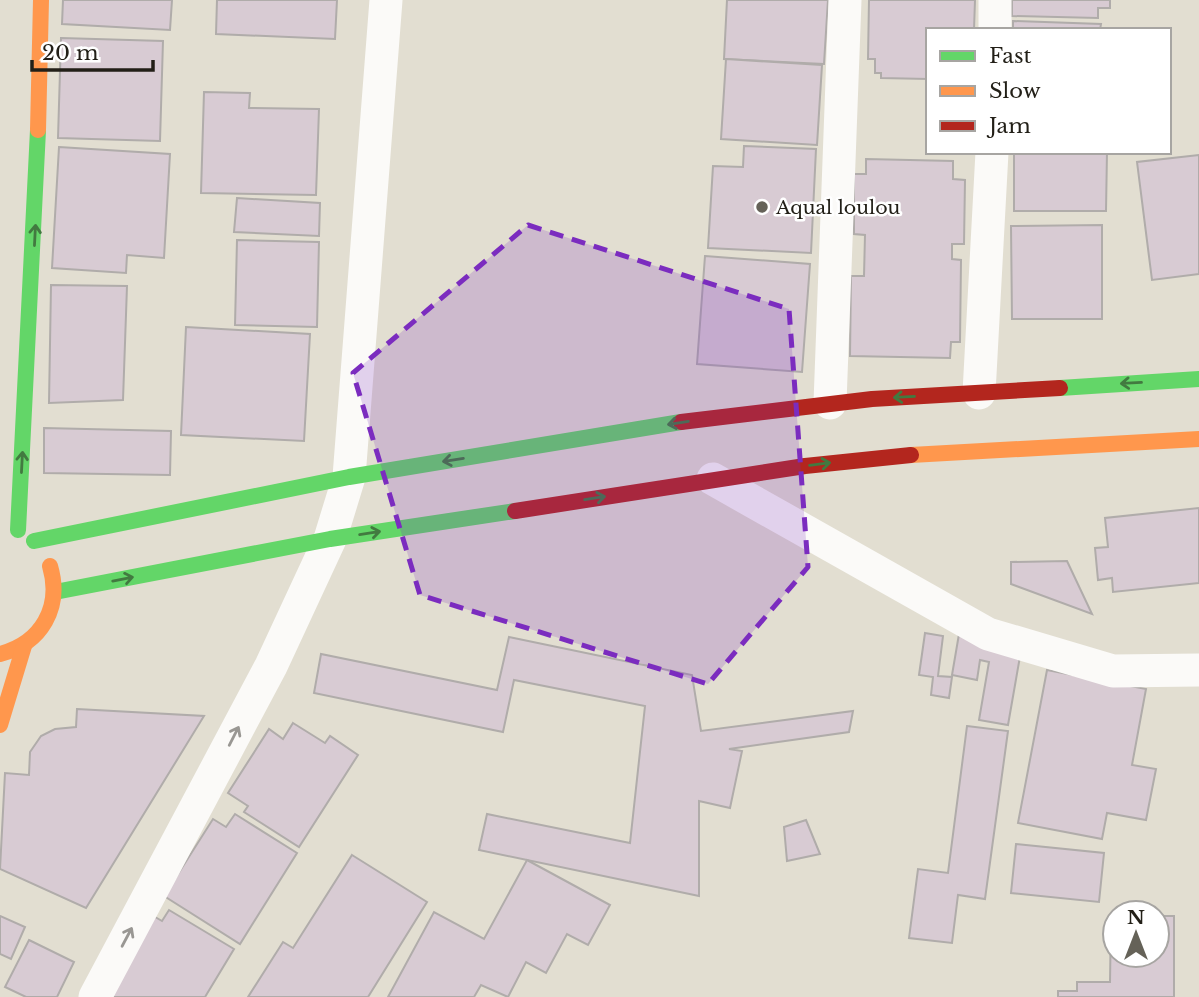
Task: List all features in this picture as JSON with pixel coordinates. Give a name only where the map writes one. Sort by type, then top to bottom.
[{"type":"street","points":[[18,530],[35,230],[41,0]]},
{"type":"street","points":[[94,997],[271,666],[330,539],[349,477],[386,0]]},
{"type":"street","points":[[830,403],[845,0]]},
{"type":"street","points":[[995,28],[996,0]]},
{"type":"street","points":[[979,393],[992,154]]},
{"type":"street","points":[[34,541],[349,477],[713,417],[830,403],[1199,379]]},
{"type":"street","points":[[55,592],[330,539],[713,479],[946,451],[1199,439]]},
{"type":"street","points":[[713,479],[988,634],[1114,671],[1199,670]]},
{"type":"street","points":[[0,526],[18,530],[34,541],[46,556],[53,573],[55,592],[47,622],[24,646],[0,725]]},
{"type":"street","points":[[0,654],[24,646]]},
{"type":"highlighted area","points":[[528,225],[789,309],[808,567],[708,684],[420,595],[353,373]]},
{"type":"building","points":[[63,0],[172,0],[170,30],[62,24]]},
{"type":"building","points":[[217,0],[337,0],[335,39],[216,34]]},
{"type":"building","points":[[727,0],[828,0],[824,64],[724,59]]},
{"type":"building","points":[[869,0],[975,0],[974,28],[926,28],[926,79],[881,78],[881,73],[875,73],[875,59],[868,59]]},
{"type":"building","points":[[1012,0],[1110,0],[1110,8],[1098,8],[1098,18],[1012,16]]},
{"type":"building","points":[[1013,21],[1101,24],[1100,28],[1013,28]]},
{"type":"building","points":[[61,38],[163,41],[160,141],[58,138]]},
{"type":"building","points":[[726,59],[822,65],[817,145],[721,139]]},
{"type":"building","points":[[204,92],[250,93],[249,108],[319,109],[316,195],[201,193]]},
{"type":"building","name":"Aqual loulou","points":[[744,146],[816,149],[811,253],[708,248],[713,166],[743,167]]},
{"type":"building","points":[[59,147],[170,154],[164,258],[127,255],[126,273],[52,268]]},
{"type":"building","points":[[1014,154],[1107,154],[1106,211],[1014,211]]},
{"type":"building","points":[[1199,155],[1199,274],[1152,280],[1137,162]]},
{"type":"building","points":[[866,159],[953,161],[953,179],[965,180],[964,244],[952,244],[952,259],[961,260],[960,342],[951,342],[950,358],[850,356],[851,276],[864,276],[865,235],[854,234],[854,174],[866,174]]},
{"type":"building","points":[[237,198],[320,203],[319,236],[234,232]]},
{"type":"building","points":[[1102,225],[1102,319],[1012,319],[1011,226]]},
{"type":"building","points":[[237,240],[319,242],[317,327],[235,325]]},
{"type":"building","points":[[705,256],[810,264],[802,372],[697,364]]},
{"type":"building","points":[[51,285],[127,286],[123,400],[49,403]]},
{"type":"building","points":[[186,327],[310,334],[304,441],[181,435]]},
{"type":"building","points":[[44,428],[171,431],[170,475],[44,473]]},
{"type":"building","points":[[1199,508],[1199,583],[1113,592],[1112,578],[1098,580],[1095,548],[1108,547],[1105,518]]},
{"type":"building","points":[[1067,561],[1092,614],[1011,584],[1011,562]]},
{"type":"building","points":[[925,633],[943,636],[938,676],[952,677],[949,698],[931,695],[933,677],[919,675]]},
{"type":"building","points":[[959,634],[1022,645],[1008,725],[979,720],[989,662],[980,660],[977,680],[952,675]]},
{"type":"building","points":[[509,637],[692,675],[701,731],[853,711],[849,732],[729,749],[742,751],[730,808],[699,801],[699,896],[479,850],[487,814],[630,843],[645,706],[514,680],[503,732],[314,693],[321,654],[497,690]]},
{"type":"building","points":[[1047,670],[1146,689],[1132,765],[1156,769],[1146,820],[1107,813],[1102,839],[1018,823]]},
{"type":"building","points":[[77,709],[204,716],[86,908],[0,869],[5,773],[29,775],[30,752],[41,736],[55,729],[76,727]]},
{"type":"building","points":[[293,723],[325,743],[330,736],[358,755],[299,847],[244,812],[248,806],[228,793],[269,729],[283,739]]},
{"type":"building","points":[[967,726],[1008,731],[985,899],[958,895],[952,943],[909,938],[918,869],[948,873]]},
{"type":"building","points":[[235,814],[297,853],[240,944],[164,896],[213,819],[226,827]]},
{"type":"building","points":[[806,820],[820,854],[787,861],[784,827]]},
{"type":"building","points":[[1016,844],[1104,853],[1099,902],[1011,893]]},
{"type":"building","points":[[352,855],[427,902],[368,997],[248,997],[283,942],[293,948]]},
{"type":"building","points":[[527,860],[610,905],[588,945],[567,934],[546,973],[526,962],[508,997],[481,985],[474,997],[388,997],[434,912],[484,939]]},
{"type":"building","points":[[169,910],[234,949],[205,997],[100,997],[150,914],[162,921]]},
{"type":"building","points":[[0,916],[25,927],[11,959],[0,954]]},
{"type":"building","points":[[1171,916],[1174,916],[1174,997],[1058,997],[1058,991],[1077,991],[1077,982],[1110,982],[1110,969],[1171,969]]},
{"type":"building","points":[[29,940],[74,962],[57,997],[26,997],[5,987]]},
{"type":"traffic: fast","points":[[18,530],[38,130]]},
{"type":"traffic: fast","points":[[1060,388],[1199,379]]},
{"type":"traffic: fast","points":[[34,541],[349,477],[681,422]]},
{"type":"traffic: fast","points":[[55,592],[330,539],[515,511]]},
{"type":"traffic: slow","points":[[38,130],[41,0]]},
{"type":"traffic: slow","points":[[911,455],[1199,439]]},
{"type":"traffic: slow","points":[[0,654],[27,641],[45,621],[53,596],[50,566]]},
{"type":"traffic: slow","points":[[0,725],[24,646]]},
{"type":"traffic: jam","points":[[681,422],[872,399],[1060,388]]},
{"type":"traffic: jam","points":[[515,511],[805,466],[911,455]]},
{"type":"place","name":"Aqual loulou","points":[[762,207]]}]
